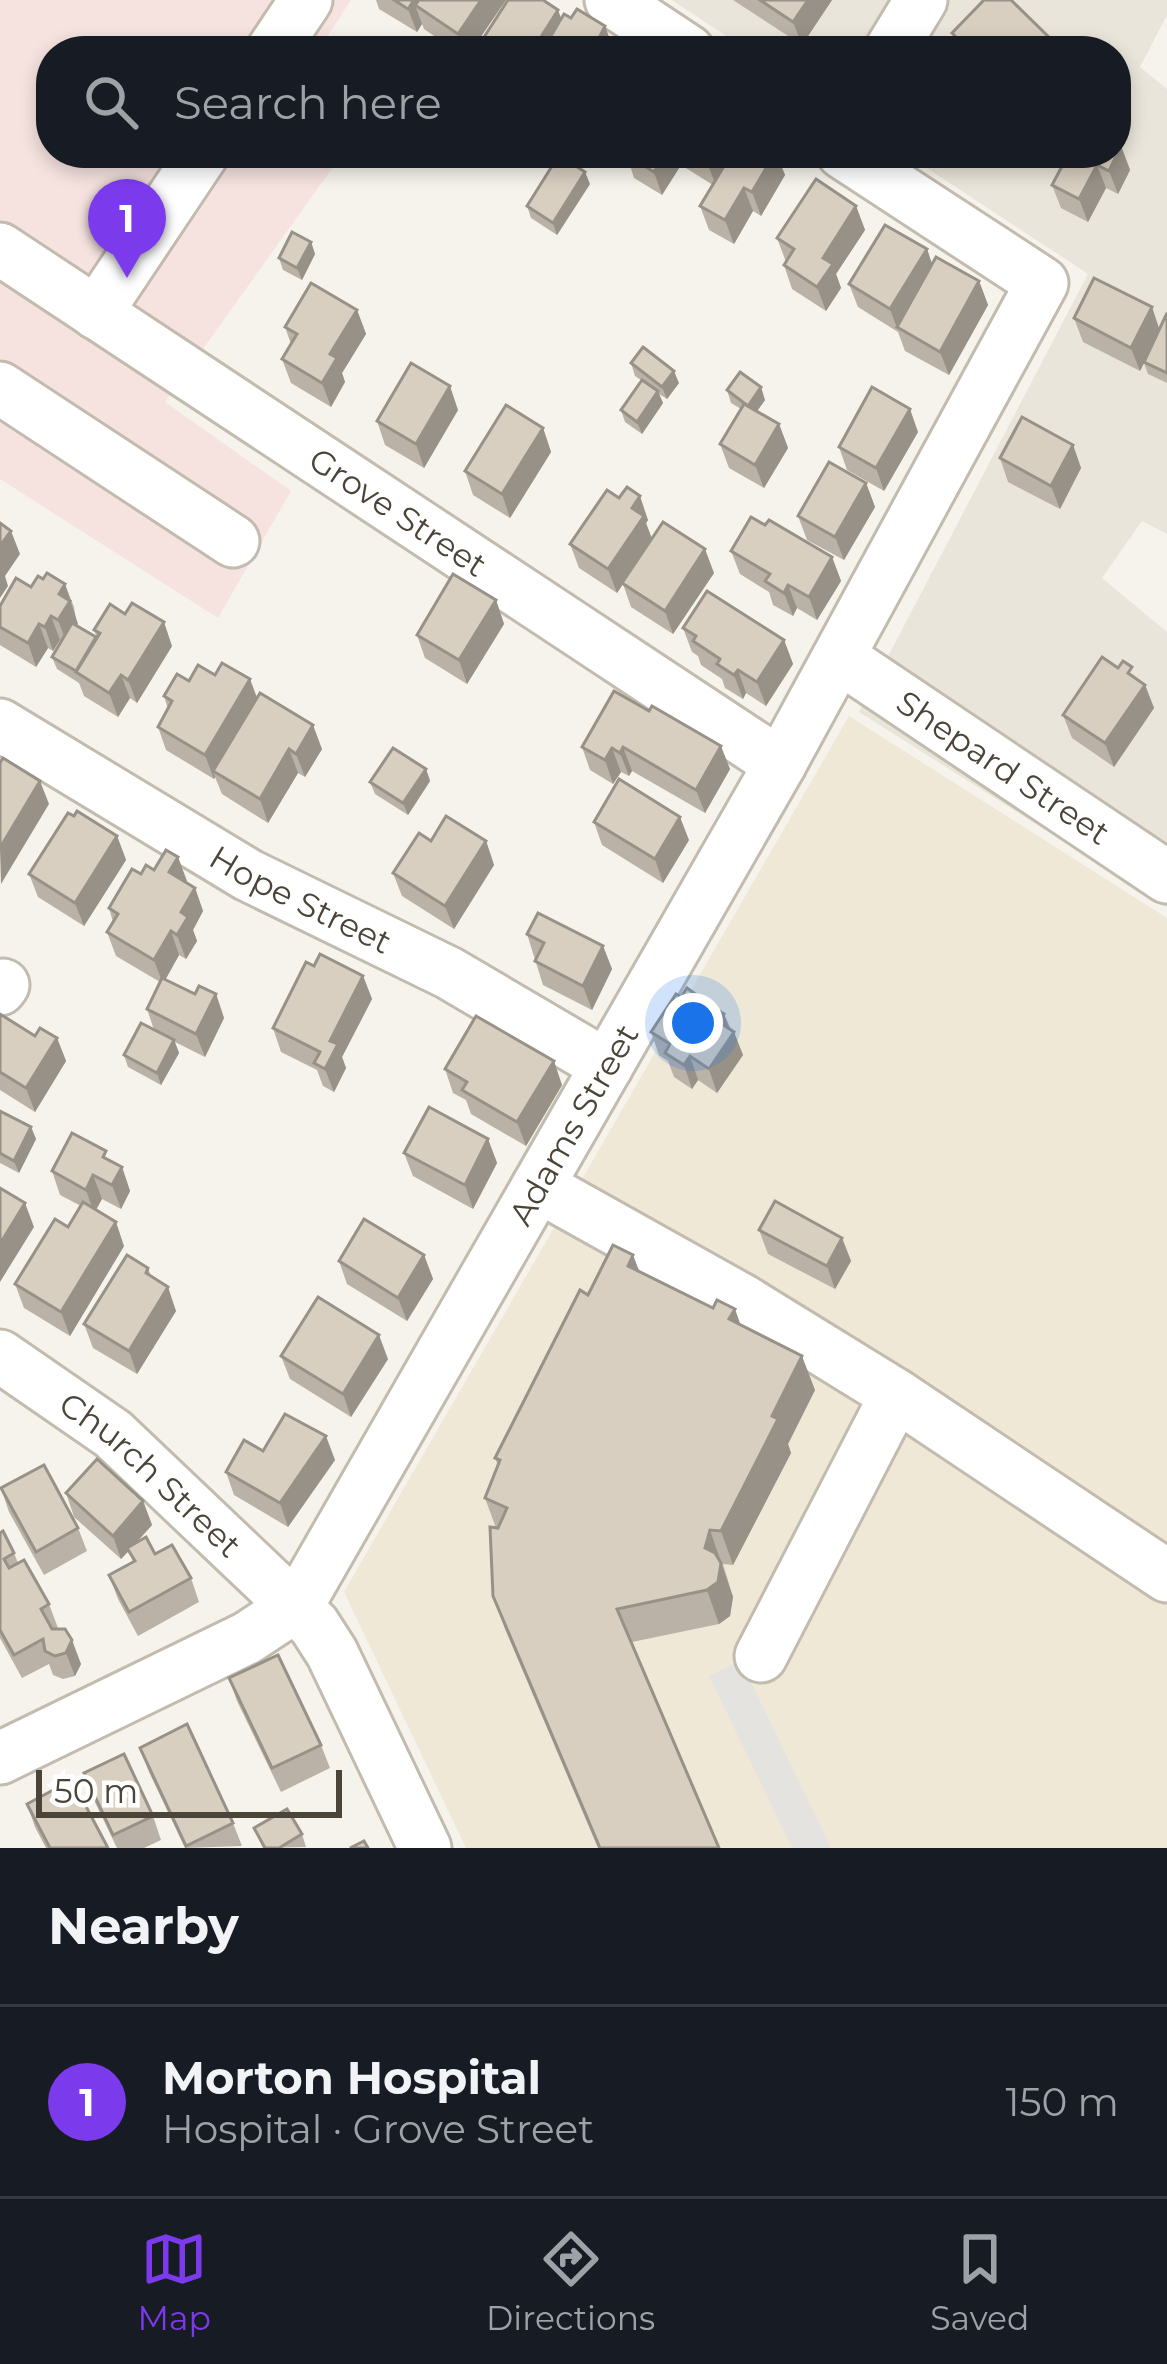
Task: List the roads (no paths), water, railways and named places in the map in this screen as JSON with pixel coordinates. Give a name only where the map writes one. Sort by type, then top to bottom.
[{"type":"street","points":[[282,36],[306,0]]},
{"type":"street","points":[[611,0],[665,36]]},
{"type":"street","points":[[899,36],[921,0]]},
{"type":"street","points":[[96,313],[193,168]]},
{"type":"street","name":"Adams Street","points":[[0,1758],[270,1625],[316,1576],[839,657],[1042,284],[866,168]]},
{"type":"street","name":"Grove Street","points":[[5,263],[96,313],[780,764]]},
{"type":"street","points":[[0,388],[233,542]]},
{"type":"street","name":"Shepard Street","points":[[839,657],[1167,877]]},
{"type":"street","name":"Hope Street","points":[[0,725],[216,856],[448,973],[607,1066]]},
{"type":"street","points":[[538,1186],[742,1300],[896,1395],[1167,1576]]},
{"type":"street","name":"Church Street","points":[[0,1356],[113,1434],[294,1604],[325,1639],[425,1848]]},
{"type":"street","points":[[761,1656],[896,1395]]},
{"type":"place","name":"Morton Hospital","points":[[127,278]]}]
